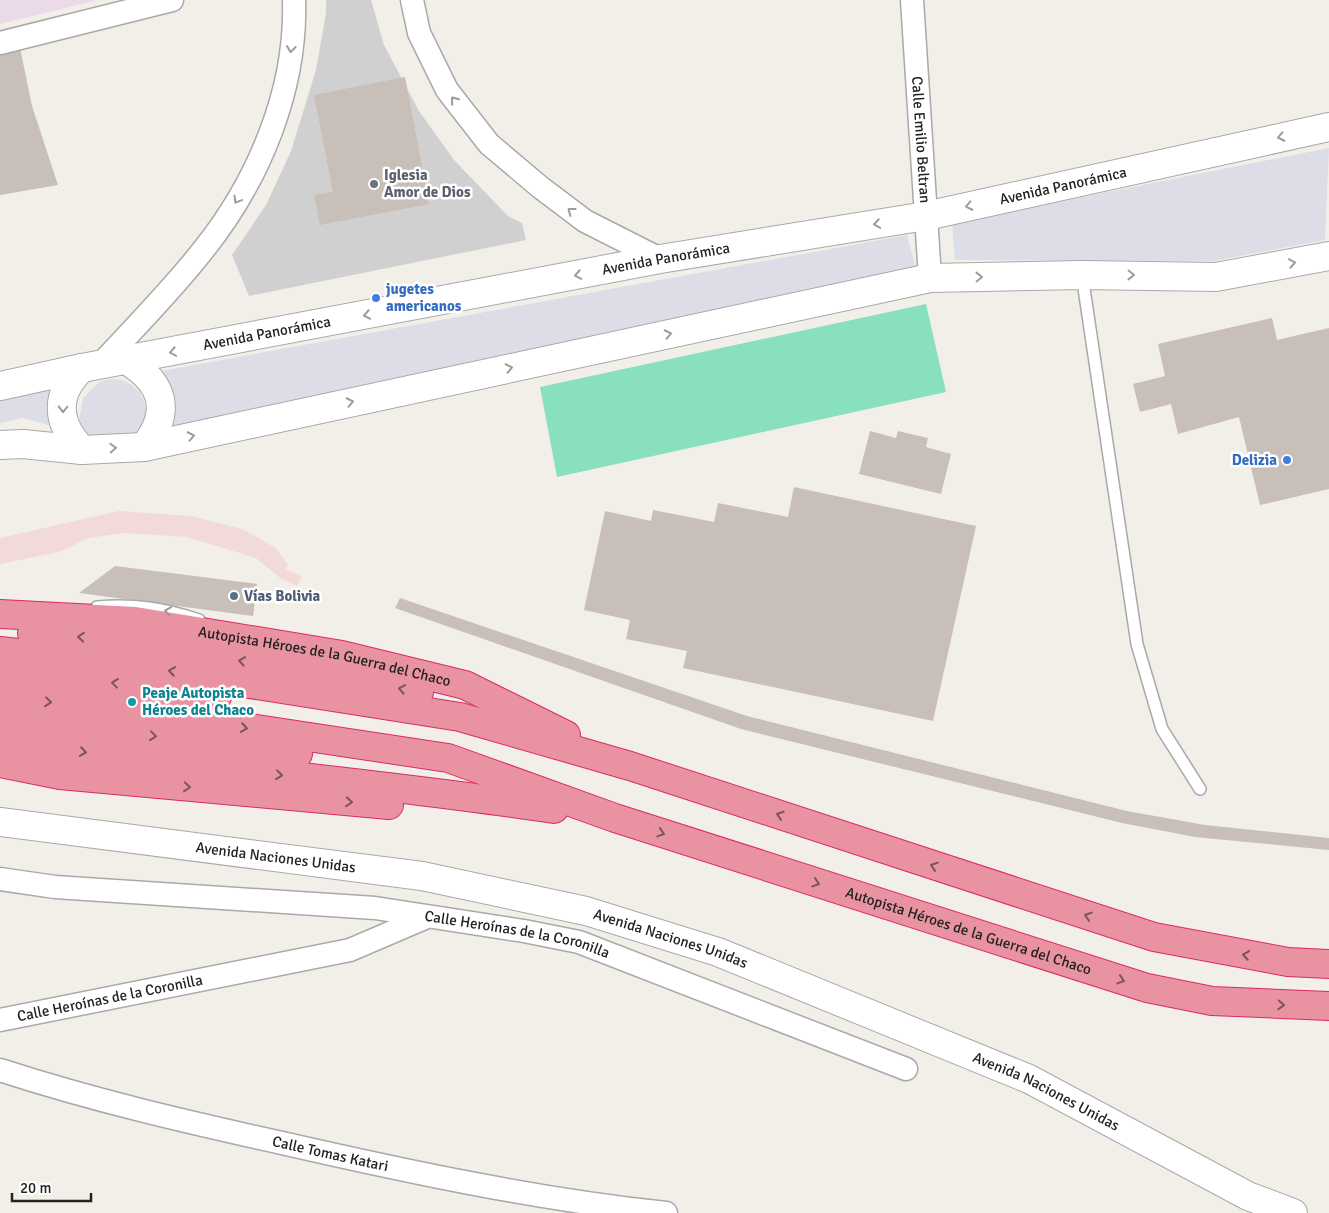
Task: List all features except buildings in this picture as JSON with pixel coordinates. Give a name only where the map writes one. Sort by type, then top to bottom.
[{"type":"highway","name":"Autopista Héroes de la Guerra del Chaco","points":[[11,615],[136,622],[342,655],[466,685],[630,766]]},
{"type":"highway","name":"Autopista Héroes de la Guerra del Chaco","points":[[0,631],[132,643],[343,677],[466,701],[630,766]]},
{"type":"highway","name":"Autopista Héroes de la Guerra del Chaco","points":[[0,651],[130,665],[460,717],[630,766],[1154,937],[1288,962],[1329,964]]},
{"type":"highway","name":"Autopista Héroes de la Guerra del Chaco","points":[[0,670],[127,684],[457,731],[630,766]]},
{"type":"highway","name":"Autopista Héroes de la Guerra del Chaco","points":[[0,696],[123,709],[448,758],[615,818],[1147,988],[1212,1001],[1329,1006]]},
{"type":"highway","name":"Autopista Héroes de la Guerra del Chaco","points":[[0,718],[438,772],[615,818]]},
{"type":"highway","name":"Autopista Héroes de la Guerra del Chaco","points":[[0,740],[116,757],[440,792],[615,818]]},
{"type":"highway","name":"Autopista Héroes de la Guerra del Chaco","points":[[0,763],[60,775],[260,794],[442,810],[615,818]]},
{"type":"street","points":[[0,43],[172,0]]},
{"type":"street","points":[[82,450],[70,438],[63,423],[64,391],[73,377],[91,367],[204,249],[237,202],[253,171],[278,112],[289,73],[295,18],[294,0]]},
{"type":"street","points":[[412,0],[419,33],[447,90],[489,144],[540,188],[585,221],[660,259]]},
{"type":"street","name":"Calle Emilio Beltran","points":[[912,0],[930,278]]},
{"type":"street","name":"Avenida Panorámica","points":[[0,386],[660,259],[926,216],[1329,127]]},
{"type":"street","points":[[0,445],[23,444],[82,450],[144,447],[930,278],[1082,274],[1216,277],[1329,256]]},
{"type":"street","points":[[128,361],[146,372],[156,385],[161,401],[160,418],[154,434],[144,447]]},
{"type":"street","name":"Avenida Naciones Unidas","points":[[0,822],[422,876],[586,911],[718,952],[1029,1079],[1248,1196],[1293,1213]]},
{"type":"street","points":[[0,880],[55,887],[375,908],[427,917]]},
{"type":"street","name":"Calle Heroínas de la Coronilla","points":[[0,1020],[350,950],[427,917],[524,931],[579,942],[906,1069]]},
{"type":"street","name":"Calle Tomas Katari","points":[[0,1070],[170,1118],[326,1153],[478,1185],[613,1207],[666,1213]]},
{"type":"lane","points":[[1082,274],[1137,644],[1162,729],[1200,789]]},
{"type":"shaded area","points":[[0,0],[98,0],[0,24]]},
{"type":"shaded area","points":[[326,0],[371,0],[384,45],[419,111],[454,160],[508,216],[522,223],[526,240],[249,296],[232,255],[266,205],[291,151],[316,70],[326,13]]},
{"type":"shaded area","points":[[1329,148],[1325,240],[1213,261],[955,260],[952,223]]},
{"type":"shaded area","points":[[907,235],[916,268],[173,426],[175,414],[173,402],[156,372]]},
{"type":"shaded area","points":[[110,379],[122,380],[132,385],[140,393],[147,415],[139,435],[90,439],[83,430],[79,420],[83,398],[99,382]]},
{"type":"shaded area","points":[[52,389],[46,407],[52,426],[23,418],[0,423],[0,401]]},
{"type":"shaded area","points":[[119,511],[191,516],[242,529],[276,548],[288,565],[286,569],[302,577],[297,586],[280,578],[256,558],[187,537],[123,533],[89,538],[59,552],[0,564],[0,538]]},
{"type":"green space","points":[[926,304],[946,392],[557,477],[540,387]]},
{"type":"place","name":"Iglesia Amor de Dios","points":[[374,184]]},
{"type":"place","name":"jugetes americanos","points":[[376,298]]},
{"type":"place","name":"Delizia","points":[[1287,460]]},
{"type":"place","name":"Vías Bolivia","points":[[234,596]]},
{"type":"place","name":"Peaje Autopista Héroes del Chaco","points":[[132,702]]}]
